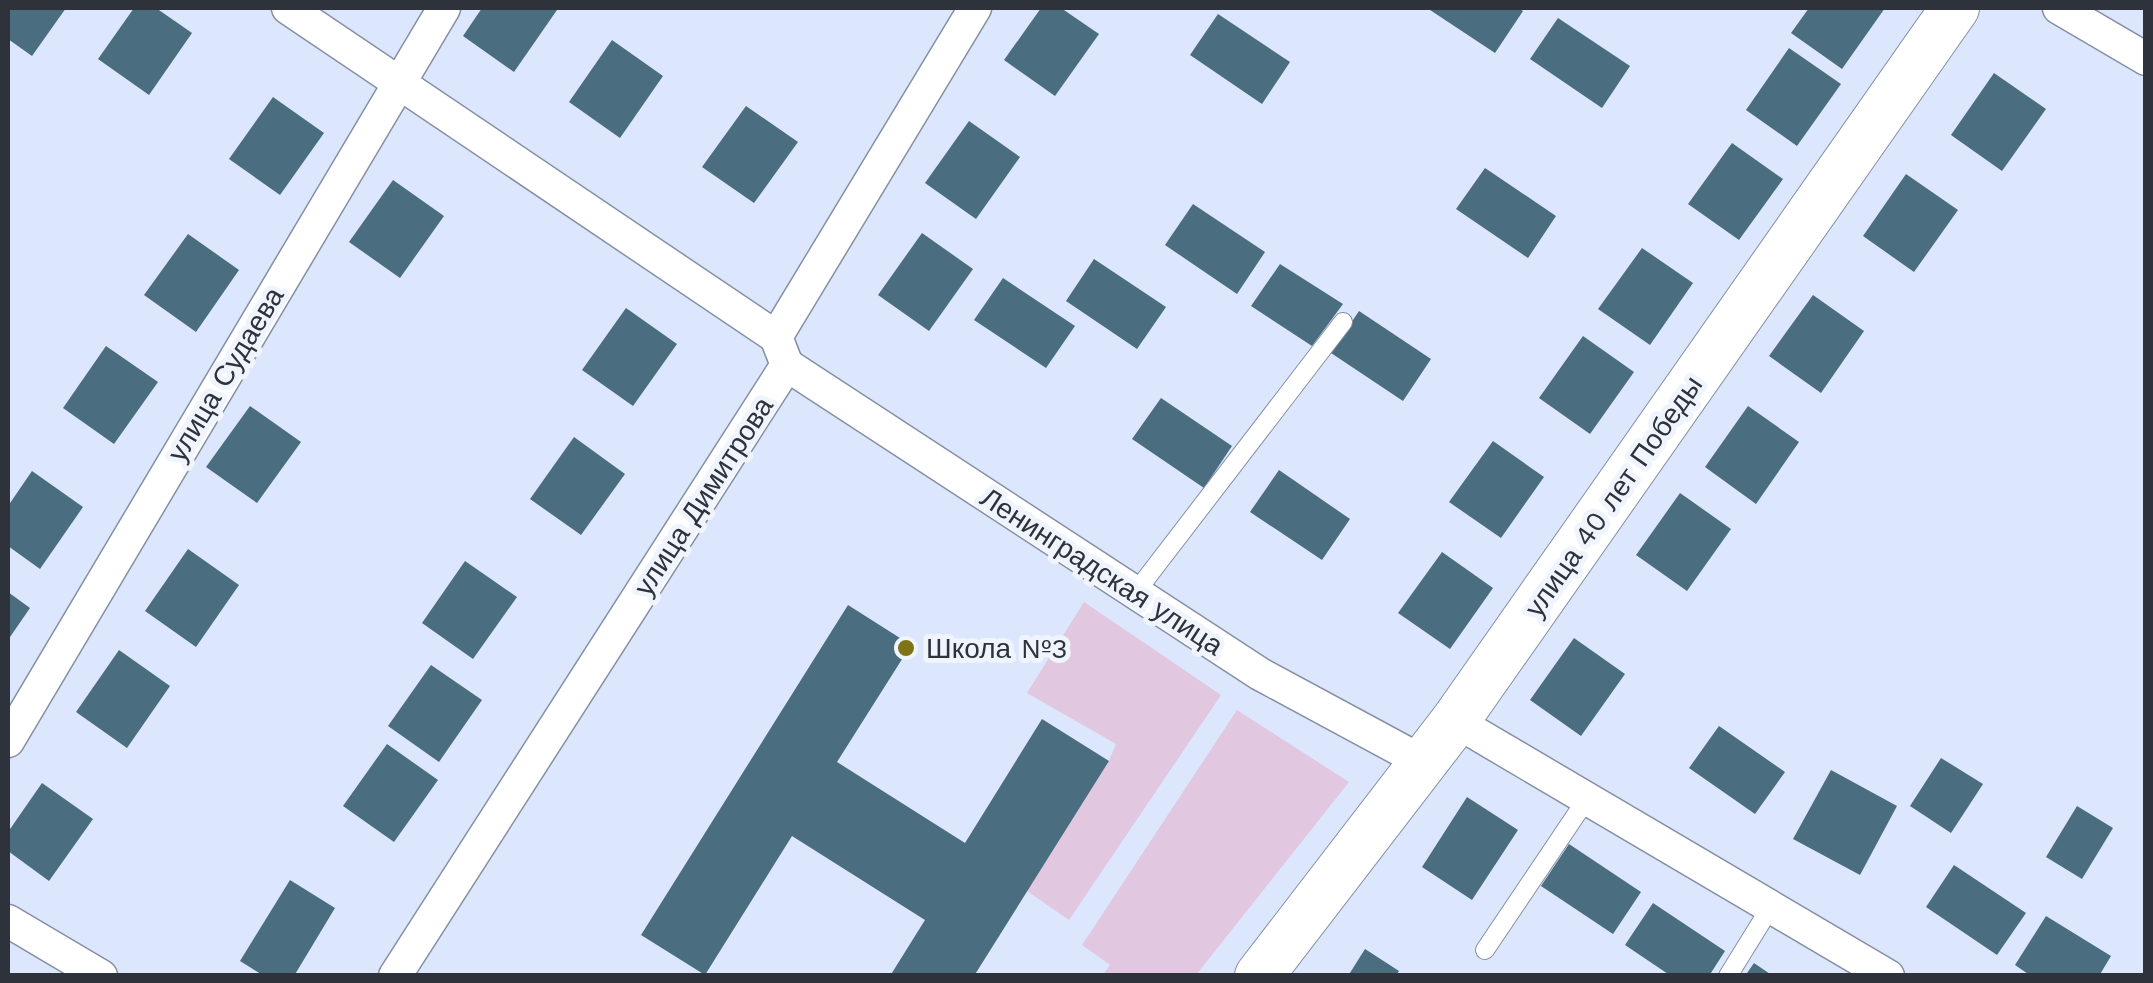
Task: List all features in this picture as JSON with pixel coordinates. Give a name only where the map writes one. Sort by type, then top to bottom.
[{"type":"street","name":"Ленинградская улица","points":[[288,8],[400,80],[782,351],[1135,593],[1260,674],[1425,763]]},
{"type":"street","name":"улица Судаева","points":[[8,741],[444,8]]},
{"type":"street","name":"улица Димитрова","points":[[395,976],[782,351],[975,8]]},
{"type":"street","name":"улица 40 лет Победы","points":[[1259,976],[1455,722],[1955,8]]},
{"type":"street","points":[[2059,8],[2146,60]]},
{"type":"street","points":[[1455,722],[1888,976]]},
{"type":"street","points":[[8,921],[101,976]]},
{"type":"lane","points":[[1135,593],[1343,322]]},
{"type":"lane","points":[[1485,950],[1586,800]]},
{"type":"lane","points":[[1728,976],[1770,908]]},
{"type":"shaded area","points":[[1084,602],[1221,695],[1069,920],[1027,891],[1116,744],[1027,693]]},
{"type":"shaded area","points":[[1237,710],[1349,782],[1196,975],[1103,975],[1110,965],[1082,945]]},
{"type":"building","points":[[8,8],[66,8],[32,56],[8,39]]},
{"type":"building","points":[[134,8],[156,8],[192,33],[149,95],[98,59]]},
{"type":"building","points":[[482,8],[557,10],[514,72],[463,36]]},
{"type":"building","points":[[1041,8],[1061,8],[1099,34],[1055,96],[1004,60]]},
{"type":"building","points":[[1427,8],[1518,8],[1523,11],[1495,53]]},
{"type":"building","points":[[1809,8],[1885,8],[1842,69],[1791,33]]},
{"type":"building","points":[[1218,14],[1290,62],[1262,104],[1190,55]]},
{"type":"building","points":[[1558,18],[1630,66],[1602,108],[1530,59]]},
{"type":"building","points":[[612,40],[663,76],[620,138],[569,102]]},
{"type":"building","points":[[1789,48],[1841,84],[1797,146],[1746,110]]},
{"type":"building","points":[[1994,73],[2046,109],[2002,171],[1951,135]]},
{"type":"building","points":[[273,97],[324,133],[280,195],[229,159]]},
{"type":"building","points":[[746,106],[798,142],[754,203],[702,167]]},
{"type":"building","points":[[969,121],[1020,157],[976,219],[925,183]]},
{"type":"building","points":[[1732,143],[1783,179],[1739,240],[1688,204]]},
{"type":"building","points":[[1485,168],[1556,216],[1528,258],[1456,209]]},
{"type":"building","points":[[1906,174],[1958,210],[1914,272],[1863,236]]},
{"type":"building","points":[[393,180],[444,216],[400,278],[349,242]]},
{"type":"building","points":[[1193,204],[1265,252],[1237,294],[1165,245]]},
{"type":"building","points":[[922,233],[973,269],[929,331],[878,295]]},
{"type":"building","points":[[188,234],[239,270],[196,332],[144,295]]},
{"type":"building","points":[[1642,248],[1693,283],[1650,345],[1598,309]]},
{"type":"building","points":[[1094,259],[1166,307],[1137,349],[1066,301]]},
{"type":"building","points":[[1280,264],[1343,304],[1312,346],[1251,306]]},
{"type":"building","points":[[1003,278],[1075,326],[1046,368],[974,320]]},
{"type":"building","points":[[1813,295],[1864,331],[1821,393],[1769,356]]},
{"type":"building","points":[[626,308],[677,344],[633,406],[582,370]]},
{"type":"building","points":[[1359,311],[1431,359],[1403,401],[1331,353]]},
{"type":"building","points":[[1583,336],[1634,372],[1590,434],[1539,398]]},
{"type":"building","points":[[106,346],[158,382],[114,444],[63,408]]},
{"type":"building","points":[[1161,398],[1232,446],[1204,488],[1132,439]]},
{"type":"building","points":[[250,406],[301,442],[257,503],[206,467]]},
{"type":"building","points":[[1748,406],[1799,442],[1756,504],[1705,467]]},
{"type":"building","points":[[574,437],[625,474],[581,535],[530,499]]},
{"type":"building","points":[[1493,441],[1544,477],[1501,538],[1449,502]]},
{"type":"building","points":[[1279,470],[1350,519],[1322,560],[1250,512]]},
{"type":"building","points":[[32,471],[83,507],[40,569],[8,546],[8,506]]},
{"type":"building","points":[[1680,493],[1731,529],[1687,591],[1636,555]]},
{"type":"building","points":[[188,549],[239,585],[196,647],[145,611]]},
{"type":"building","points":[[1442,552],[1493,588],[1450,649],[1398,613]]},
{"type":"building","points":[[465,561],[517,597],[473,659],[422,623]]},
{"type":"building","points":[[8,592],[30,608],[8,640]]},
{"type":"building","points":[[848,605],[911,645],[837,762],[965,843],[1042,719],[1109,761],[974,976],[890,976],[925,920],[792,836],[705,975],[641,935]]},
{"type":"building","points":[[1574,638],[1625,674],[1581,736],[1530,700]]},
{"type":"building","points":[[119,650],[170,686],[127,748],[76,712]]},
{"type":"building","points":[[431,665],[482,700],[439,762],[388,726]]},
{"type":"building","points":[[1719,726],[1785,772],[1755,814],[1689,768]]},
{"type":"building","points":[[387,744],[438,780],[394,842],[343,806]]},
{"type":"building","points":[[1941,758],[1983,784],[1951,833],[1910,806]]},
{"type":"building","points":[[1831,770],[1897,806],[1860,875],[1793,839]]},
{"type":"building","points":[[42,783],[93,819],[49,881],[8,851],[8,832]]},
{"type":"building","points":[[1467,797],[1518,830],[1472,900],[1422,867]]},
{"type":"building","points":[[2077,806],[2113,828],[2082,879],[2046,857]]},
{"type":"building","points":[[1569,844],[1641,892],[1613,934],[1541,886]]},
{"type":"building","points":[[1954,865],[2026,913],[1997,955],[1926,907]]},
{"type":"building","points":[[290,880],[335,908],[294,976],[264,976],[240,961]]},
{"type":"building","points":[[1653,903],[1725,951],[1709,976],[1671,976],[1625,945]]},
{"type":"building","points":[[2046,916],[2111,956],[2099,976],[2031,976],[2015,965]]},
{"type":"building","points":[[1365,949],[1399,971],[1396,976],[1348,976]]},
{"type":"building","points":[[1754,963],[1773,976],[1745,976]]},
{"type":"place","name":"Школа №3","points":[[906,648]]}]
